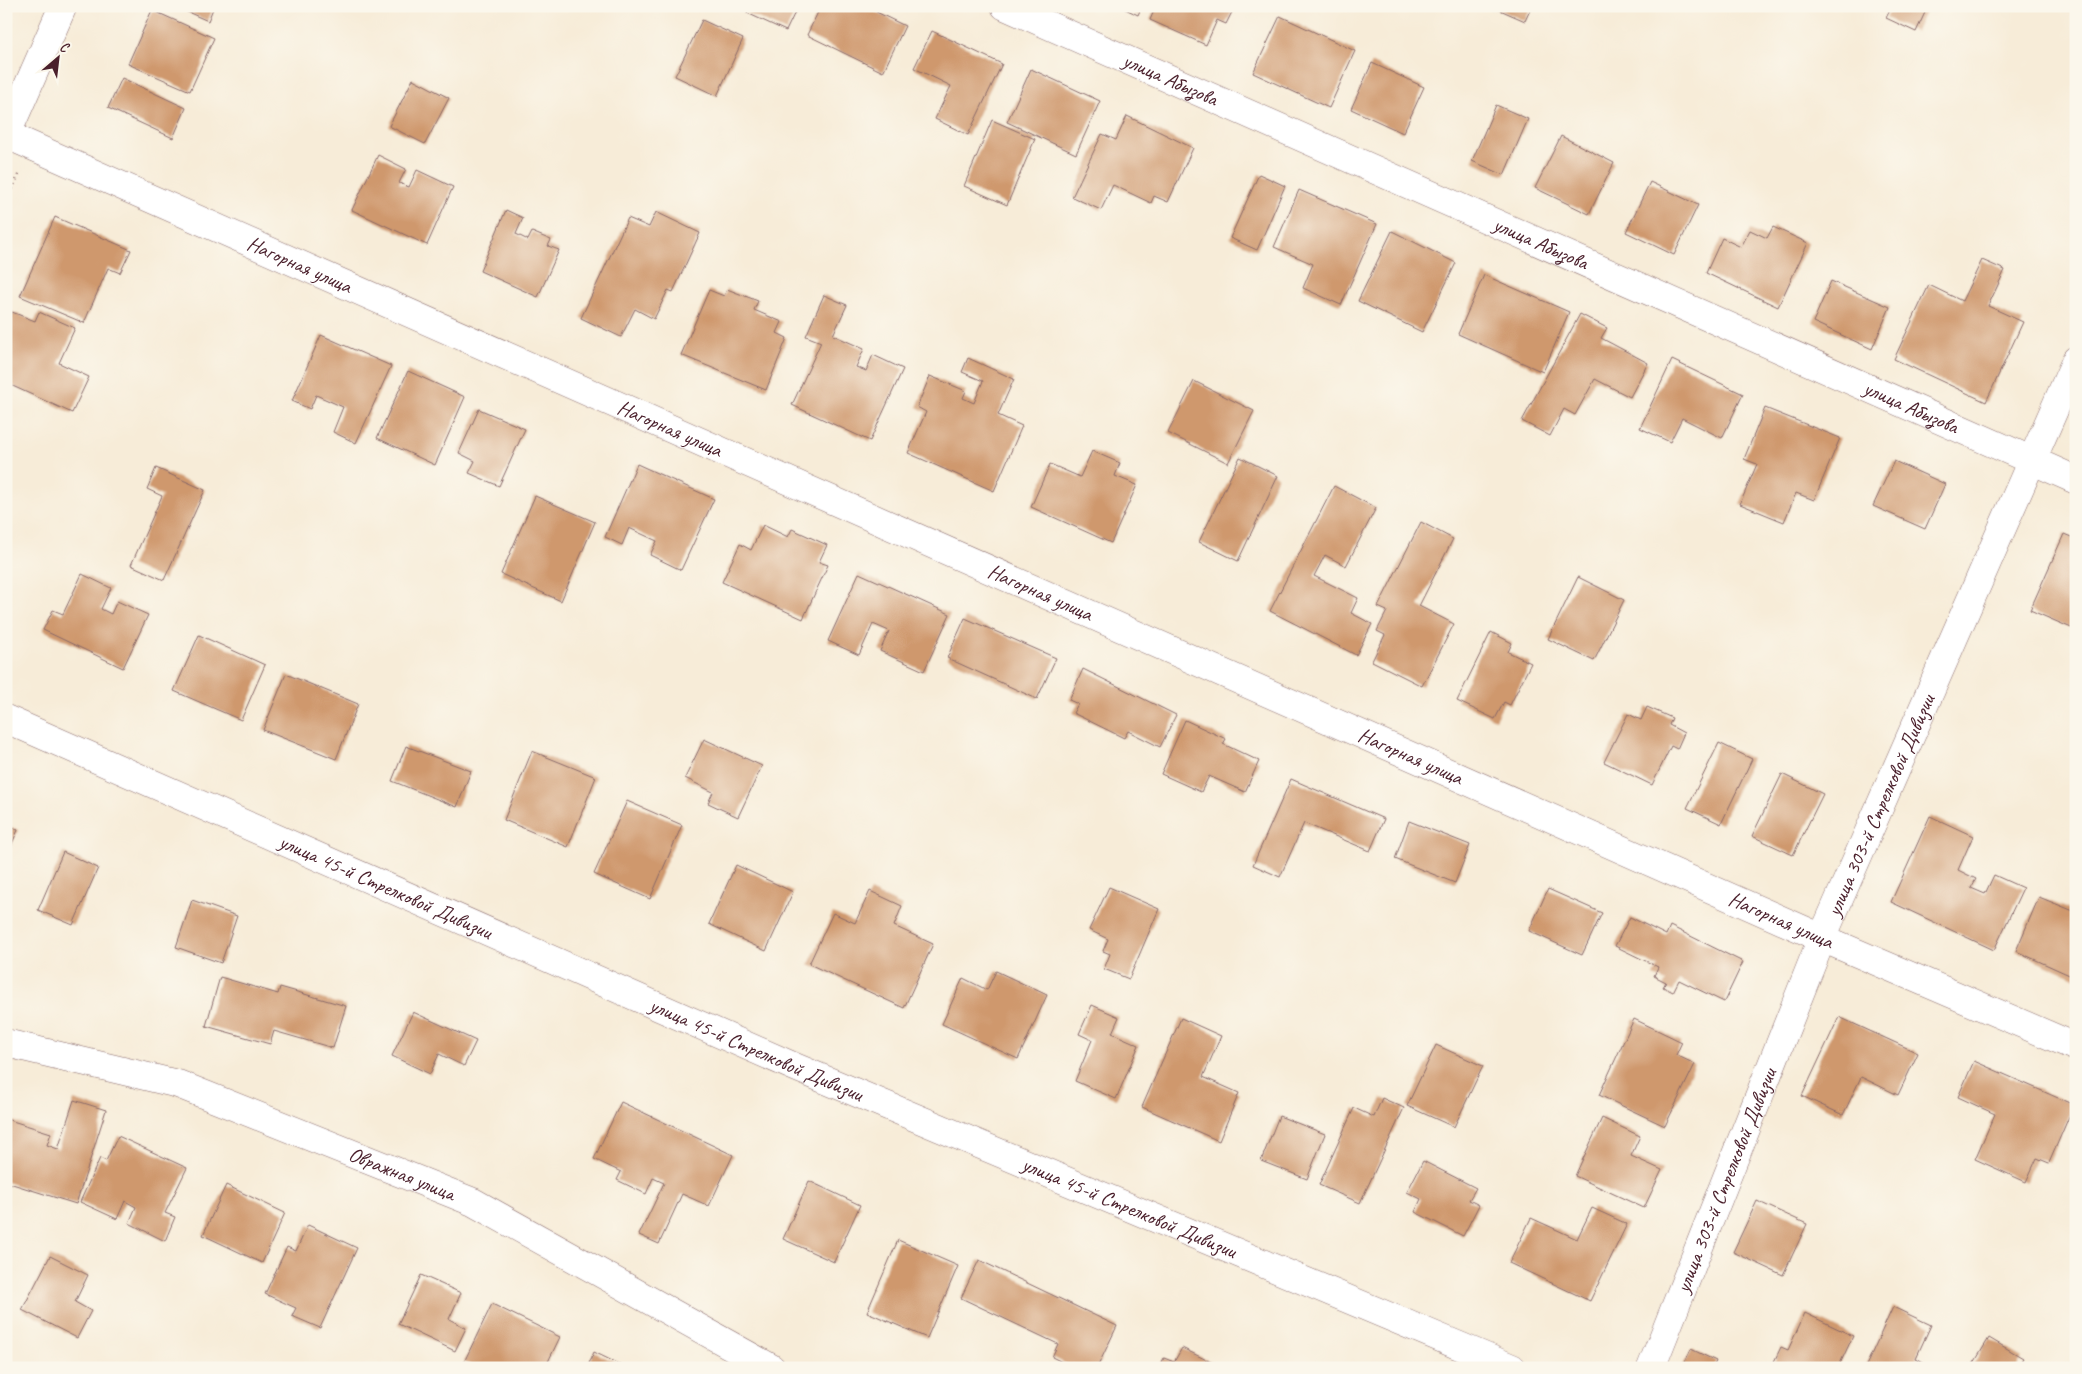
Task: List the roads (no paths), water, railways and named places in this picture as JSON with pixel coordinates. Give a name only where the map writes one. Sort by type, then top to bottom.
[{"type":"street","points":[[6,135],[63,6]]},
{"type":"street","name":"улица Абызова","points":[[1006,6],[2076,480]]},
{"type":"street","name":"Нагорная улица","points":[[6,135],[1822,938],[2076,1048]]},
{"type":"street","name":"улица 303-й Стрелковой Дивизии","points":[[1651,1368],[1822,938],[2076,360]]},
{"type":"street","name":"улица 45-й Стрелковой Дивизии","points":[[6,719],[795,1067],[1512,1368]]},
{"type":"street","name":"Овражная улица","points":[[6,1043],[178,1084],[473,1202],[771,1368]]}]
